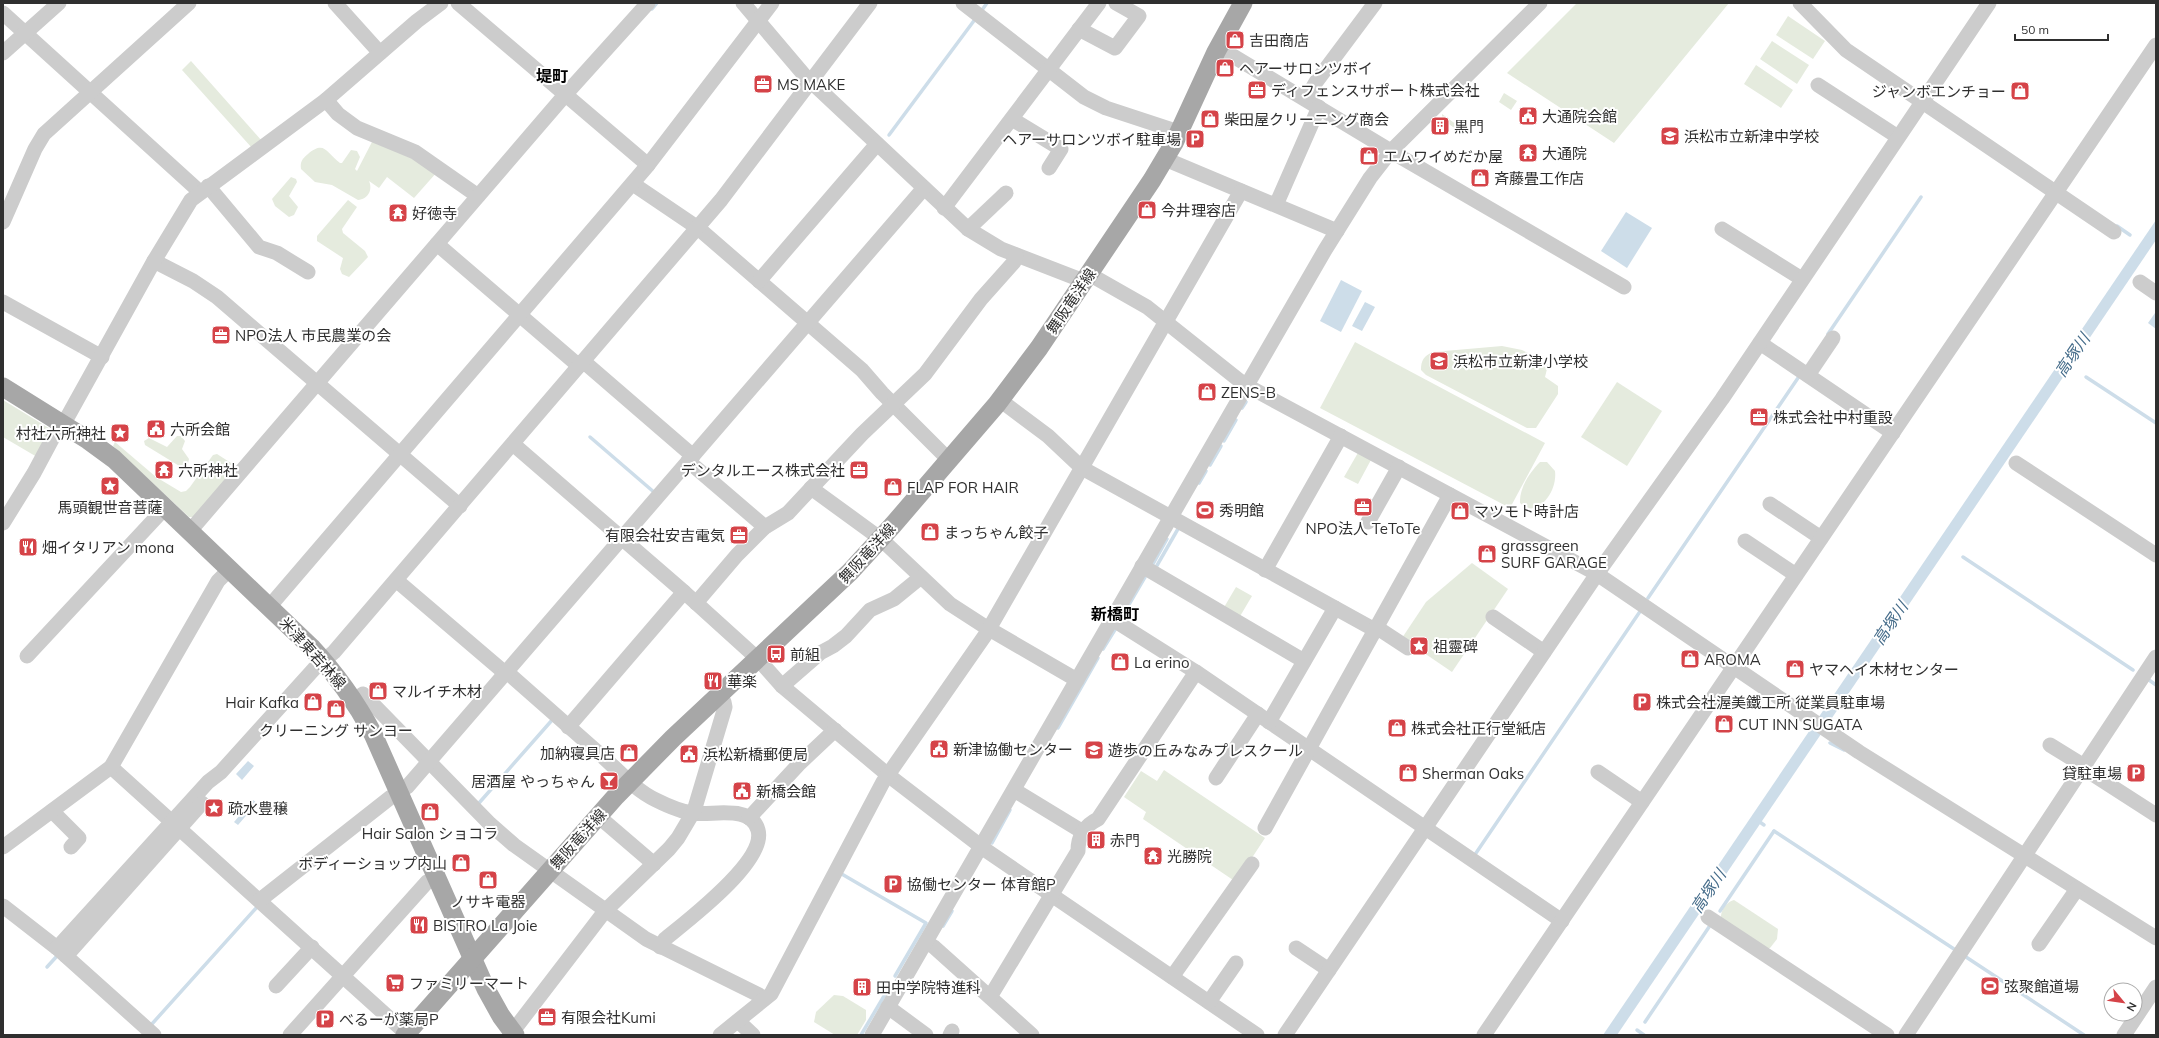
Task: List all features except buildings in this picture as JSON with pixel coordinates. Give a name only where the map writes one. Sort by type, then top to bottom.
[{"type":"main road","name":"舞阪竜洋線","points":[[407,1034],[598,816],[630,782],[719,696],[835,587],[881,539],[1000,400],[1039,348],[1165,159],[1180,132],[1218,47],[1243,3]]},
{"type":"main road","name":"米津東若林線","points":[[3,387],[114,459],[324,661],[354,700],[373,734],[493,1003],[512,1034]]},
{"type":"street","points":[[3,54],[59,3]]},
{"type":"street","points":[[3,222],[39,141],[50,128],[188,3]]},
{"type":"street","points":[[335,3],[380,53]]},
{"type":"street","points":[[3,523],[102,357],[184,209],[204,189],[326,100],[441,3]]},
{"type":"street","points":[[458,3],[648,165]]},
{"type":"street","points":[[190,531],[565,95],[648,3]]},
{"type":"street","points":[[743,3],[811,81],[968,229],[993,245],[1016,255],[1076,278],[1086,278],[1137,300],[1247,385],[1597,574],[1829,732],[2156,938]]},
{"type":"street","points":[[269,607],[633,184],[772,3]]},
{"type":"street","points":[[62,952],[176,825],[208,782],[221,772],[334,652],[698,228],[734,183],[870,3]]},
{"type":"street","points":[[944,208],[1098,3]]},
{"type":"street","points":[[1079,29],[1115,48],[1139,16],[1116,3]]},
{"type":"street","points":[[1306,99],[1316,82],[1375,3]]},
{"type":"street","points":[[872,1035],[1247,385],[1337,231],[1370,178],[1392,151],[1540,3]]},
{"type":"street","points":[[1800,3],[1846,50],[2114,232]]},
{"type":"street","points":[[1285,1035],[1597,574],[1722,399],[1989,3]]},
{"type":"street","points":[[973,6],[1075,90],[1095,103],[1180,132]]},
{"type":"street","points":[[3,13],[90,92],[204,189],[259,247],[281,255],[308,272]]},
{"type":"street","points":[[1484,1035],[2156,45]]},
{"type":"street","points":[[1218,47],[1624,287]]},
{"type":"street","points":[[1818,85],[1898,137]]},
{"type":"street","points":[[326,100],[352,125],[415,152],[478,196]]},
{"type":"street","points":[[1276,205],[1319,107]]},
{"type":"street","points":[[1012,119],[1061,148],[1049,168]]},
{"type":"street","points":[[759,281],[877,144]]},
{"type":"street","points":[[1165,159],[1337,231]]},
{"type":"street","points":[[633,184],[698,228],[808,323],[866,374],[894,405],[949,460]]},
{"type":"street","points":[[260,900],[407,787],[924,188]]},
{"type":"street","points":[[720,1035],[771,994],[888,775],[989,629],[1241,191]]},
{"type":"street","points":[[968,229],[1006,194]]},
{"type":"street","points":[[1722,230],[1802,279]]},
{"type":"street","points":[[437,244],[520,315],[581,364],[691,459],[765,527]]},
{"type":"street","points":[[696,603],[729,563],[765,527],[788,512],[862,434],[929,370],[981,299],[1014,262],[1016,255]]},
{"type":"street","points":[[154,261],[210,291],[460,506]]},
{"type":"street","points":[[2140,282],[2156,293]]},
{"type":"street","points":[[3,302],[102,357]]},
{"type":"street","points":[[1808,375],[1833,338]]},
{"type":"street","points":[[1760,342],[1893,433]]},
{"type":"street","points":[[1000,400],[1048,436],[1082,468],[1170,518],[1334,608],[1376,629],[1408,648]]},
{"type":"street","points":[[1265,570],[1341,436]]},
{"type":"street","points":[[513,444],[684,592],[758,659],[782,686],[888,775],[981,846],[1257,1035]]},
{"type":"street","points":[[2016,463],[2156,555]]},
{"type":"street","points":[[1368,522],[1399,467]]},
{"type":"street","points":[[812,488],[881,539],[950,604],[989,629],[1077,680]]},
{"type":"street","points":[[1265,828],[1450,495]]},
{"type":"street","points":[[1770,504],[1821,538]]},
{"type":"street","points":[[27,656],[165,508]]},
{"type":"street","points":[[1745,540],[1796,575]]},
{"type":"street","points":[[1142,566],[1304,661]]},
{"type":"street","points":[[3,847],[111,767],[218,581],[230,569]]},
{"type":"street","points":[[782,686],[820,653],[833,646],[846,636],[870,610],[894,599],[921,578]]},
{"type":"street","points":[[396,580],[506,673],[630,782],[651,797],[692,814],[722,812],[749,818],[758,828],[759,835],[756,848],[746,864],[712,900],[664,939],[660,947]]},
{"type":"street","points":[[568,727],[684,592]]},
{"type":"street","points":[[1216,778],[1264,718],[1304,661],[1334,608]]},
{"type":"street","points":[[1493,617],[1544,652]]},
{"type":"street","points":[[1112,619],[1196,672],[1562,921]]},
{"type":"street","points":[[1906,1035],[2156,657]]},
{"type":"street","points":[[990,997],[1078,851],[1078,840],[1088,824],[1098,819],[1196,672]]},
{"type":"street","points":[[354,700],[363,694],[501,835],[549,872],[660,947],[759,995],[762,1000]]},
{"type":"street","points":[[512,1034],[605,911],[654,864],[678,838],[692,814],[724,707],[724,702],[719,696]]},
{"type":"street","points":[[749,818],[800,762],[835,730]]},
{"type":"street","points":[[2050,745],[2156,815]]},
{"type":"street","points":[[111,767],[407,1034]]},
{"type":"street","points":[[1598,772],[1642,802]]},
{"type":"street","points":[[1014,790],[1083,832]]},
{"type":"street","points":[[52,811],[79,838],[71,847]]},
{"type":"street","points":[[598,816],[654,864]]},
{"type":"street","points":[[1172,977],[1252,864]]},
{"type":"street","points":[[290,1035],[427,882],[437,878]]},
{"type":"street","points":[[2039,944],[2077,889]]},
{"type":"street","points":[[3,906],[62,952],[154,1035]]},
{"type":"street","points":[[1708,917],[1887,1035]]},
{"type":"street","points":[[926,942],[934,947],[1032,1035]]},
{"type":"street","points":[[276,986],[312,947]]},
{"type":"street","points":[[1296,948],[1329,970]]},
{"type":"street","points":[[1209,1002],[1236,963]]},
{"type":"street","points":[[2124,1035],[2156,987]]},
{"type":"street","points":[[888,1007],[926,1035]]},
{"type":"street","points":[[738,1021],[753,1035]]},
{"type":"shaded area","points":[[1577,3],[1729,3],[1614,143],[1507,73]]},
{"type":"shaded area","points":[[1788,16],[1825,41],[1813,59],[1776,35]]},
{"type":"shaded area","points":[[1772,41],[1809,65],[1797,84],[1760,59]]},
{"type":"shaded area","points":[[191,61],[262,141],[252,148],[182,70]]},
{"type":"shaded area","points":[[1756,65],[1793,90],[1781,108],[1744,84]]},
{"type":"shaded area","points":[[1504,93],[1517,101],[1511,110],[1499,102]]},
{"type":"shaded area","points":[[1442,114],[1457,125],[1457,130],[1442,119]]},
{"type":"shaded area","points":[[373,140],[395,149],[437,172],[414,198],[387,177],[379,188],[369,181],[369,194],[358,200],[332,185],[315,182],[301,169],[301,162],[304,157],[318,148],[322,148],[340,163],[342,163],[351,150],[357,151],[360,157],[355,169],[357,171]]},
{"type":"shaded area","points":[[291,177],[296,179],[297,182],[289,196],[298,207],[294,215],[289,217],[275,206],[272,199]]},
{"type":"shaded area","points":[[348,200],[357,207],[342,229],[343,233],[365,251],[368,257],[349,277],[342,274],[340,269],[343,258],[317,241],[317,236]]},
{"type":"shaded area","points":[[1355,342],[1545,443],[1510,508],[1320,408]]},
{"type":"shaded area","points":[[1502,346],[1522,350],[1545,362],[1548,365],[1545,377],[1558,386],[1558,394],[1536,428],[1527,428],[1426,375],[1421,370],[1424,359],[1427,355],[1433,352]]},
{"type":"shaded area","points":[[1617,382],[1662,411],[1627,466],[1581,437]]},
{"type":"shaded area","points":[[3,400],[52,430],[37,457],[3,437]]},
{"type":"shaded area","points":[[177,436],[181,436],[185,441],[182,449],[189,459],[187,468],[181,467],[145,445],[144,441],[149,438],[167,447]]},
{"type":"shaded area","points":[[115,442],[156,477],[181,492],[186,491],[190,487],[213,455],[217,454],[231,463],[234,470],[194,517],[189,517],[113,446]]},
{"type":"shaded area","points":[[1359,451],[1372,458],[1358,484],[1344,477]]},
{"type":"shaded area","points":[[1540,462],[1547,462],[1555,471],[1554,484],[1545,501],[1534,508],[1527,509],[1520,503],[1521,492],[1529,475]]},
{"type":"shaded area","points":[[1472,563],[1508,589],[1452,672],[1402,638],[1426,602]]},
{"type":"shaded area","points":[[1236,587],[1252,596],[1239,618],[1223,609]]},
{"type":"shaded area","points":[[1164,770],[1265,838],[1236,882],[1143,819],[1146,812],[1124,797],[1141,771],[1157,781]]},
{"type":"shaded area","points":[[1734,900],[1778,929],[1777,939],[1770,948],[1765,948],[1721,919],[1721,913],[1724,907]]},
{"type":"shaded area","points":[[834,995],[843,996],[866,1010],[866,1020],[857,1035],[835,1035],[814,1022],[816,1012]]},
{"type":"water","points":[[1626,212],[1652,228],[1627,268],[1601,251]]},
{"type":"water","name":"高塚川","points":[[2156,220],[2156,240],[1617,1035],[1603,1035]]},
{"type":"water","points":[[1341,280],[1362,291],[1341,332],[1320,321]]},
{"type":"water","points":[[1365,302],[1375,307],[1362,331],[1352,326]]},
{"type":"water","points":[[2156,313],[2156,329],[2148,323]]},
{"type":"water","points":[[1177,527],[1180,529],[1157,569],[1154,567]]},
{"type":"water","points":[[248,761],[254,766],[242,780],[236,774]]},
{"type":"water","points":[[253,800],[257,803],[238,825],[234,822]]},
{"type":"waterway","points":[[652,9],[657,3]]},
{"type":"waterway","points":[[982,10],[987,3]]},
{"type":"waterway","points":[[889,135],[976,18]]},
{"type":"waterway","points":[[1828,334],[1921,197]]},
{"type":"waterway","points":[[2117,226],[2130,235]]},
{"type":"waterway","points":[[1648,598],[1800,375]]},
{"type":"waterway","points":[[2086,377],[2156,423]]},
{"type":"waterway","points":[[1242,408],[1246,402]]},
{"type":"waterway","points":[[1224,441],[1236,420]]},
{"type":"waterway","points":[[590,437],[655,493]]},
{"type":"waterway","points":[[1210,465],[1221,446]]},
{"type":"waterway","points":[[1199,483],[1206,471]]},
{"type":"waterway","points":[[1153,564],[1167,539]]},
{"type":"waterway","points":[[1963,557],[2133,670]]},
{"type":"waterway","points":[[1121,618],[1145,577]]},
{"type":"waterway","points":[[1474,856],[1641,610]]},
{"type":"waterway","points":[[1103,649],[1116,628]]},
{"type":"waterway","points":[[1058,728],[1098,658]]},
{"type":"waterway","points":[[2149,680],[2156,685]]},
{"type":"waterway","points":[[479,803],[553,719]]},
{"type":"waterway","points":[[1830,743],[1844,750]]},
{"type":"waterway","points":[[992,843],[1010,810]]},
{"type":"waterway","points":[[1757,820],[1764,825]]},
{"type":"waterway","points":[[1774,831],[1954,949]]},
{"type":"waterway","points":[[1720,911],[1774,831]]},
{"type":"waterway","points":[[840,873],[926,923],[895,976]]},
{"type":"waterway","points":[[151,1025],[258,906]]},
{"type":"waterway","points":[[943,926],[952,911]]},
{"type":"waterway","points":[[1645,1022],[1709,927]]},
{"type":"waterway","points":[[47,967],[57,956]]},
{"type":"waterway","points":[[1966,957],[2084,1035]]},
{"type":"waterway","points":[[861,1035],[887,991]]},
{"type":"waterway","points":[[1637,1030],[1644,1035]]},
{"type":"place","name":"吉田商店","points":[[1235,40]]},
{"type":"place","name":"ヘアーサロンツボイ","points":[[1225,68]]},
{"type":"place","name":"MS MAKE","points":[[763,84]]},
{"type":"place","name":"ディフェンスサポート株式会社","points":[[1257,90]]},
{"type":"place","name":"ジャンボエンチョー","points":[[2020,91]]},
{"type":"place","name":"大通院会館","points":[[1528,116]]},
{"type":"place","name":"柴田屋クリーニング商会","points":[[1210,119]]},
{"type":"place","name":"黒門","points":[[1440,126]]},
{"type":"place","name":"浜松市立新津中学校","points":[[1670,136]]},
{"type":"place","name":"ヘアーサロンツボイ駐車場","points":[[1195,139]]},
{"type":"place","name":"大通院","points":[[1528,153]]},
{"type":"place","name":"エムワイめだか屋","points":[[1369,156]]},
{"type":"place","name":"斉藤畳工作店","points":[[1480,178]]},
{"type":"place","name":"今井理容店","points":[[1147,210]]},
{"type":"place","name":"好徳寺","points":[[398,213]]},
{"type":"place","name":"NPO法人 市民農業の会","points":[[221,335]]},
{"type":"place","name":"浜松市立新津小学校","points":[[1439,361]]},
{"type":"place","name":"ZENS-B","points":[[1207,392]]},
{"type":"place","name":"株式会社中村重設","points":[[1759,417]]},
{"type":"place","name":"六所会館","points":[[156,429]]},
{"type":"place","name":"村社六所神社","points":[[120,433]]},
{"type":"place","name":"六所神社","points":[[164,470]]},
{"type":"place","name":"デンタルエース株式会社","points":[[859,470]]},
{"type":"place","name":"馬頭観世音菩薩","points":[[110,486]]},
{"type":"place","name":"FLAP FOR HAIR","points":[[893,487]]},
{"type":"place","name":"NPO法人 TeToTe","points":[[1363,507]]},
{"type":"place","name":"秀明館","points":[[1205,510]]},
{"type":"place","name":"マツモト時計店","points":[[1460,511]]},
{"type":"place","name":"まっちゃん餃子","points":[[930,532]]},
{"type":"place","name":"有限会社安吉電気","points":[[739,535]]},
{"type":"place","name":"畑イタリアン mona","points":[[28,547]]},
{"type":"place","name":"grassgreen SURF GARAGE","points":[[1487,554]]},
{"type":"place","name":"祖靈碑","points":[[1419,646]]},
{"type":"place","name":"前組","points":[[776,654]]},
{"type":"place","name":"AROMA","points":[[1690,659]]},
{"type":"place","name":"La erino","points":[[1120,662]]},
{"type":"place","name":"ヤマヘイ木材センター","points":[[1795,669]]},
{"type":"place","name":"華楽","points":[[713,681]]},
{"type":"place","name":"マルイチ木材","points":[[378,691]]},
{"type":"place","name":"Hair Kafka","points":[[313,702]]},
{"type":"place","name":"株式会社渥美鐵工所 従業員駐車場","points":[[1642,702]]},
{"type":"place","name":"クリーニング サンヨー","points":[[336,709]]},
{"type":"place","name":"CUT INN SUGATA","points":[[1724,724]]},
{"type":"place","name":"株式会社正行堂紙店","points":[[1397,728]]},
{"type":"place","name":"新津協働センター","points":[[939,749]]},
{"type":"place","name":"遊歩の丘みなみプレスクール","points":[[1094,750]]},
{"type":"place","name":"加納寝具店","points":[[629,753]]},
{"type":"place","name":"浜松新橋郵便局","points":[[689,754]]},
{"type":"place","name":"Sherman Oaks","points":[[1408,773]]},
{"type":"place","name":"貸駐車場","points":[[2136,773]]},
{"type":"place","name":"居酒屋 やっちゃん","points":[[609,781]]},
{"type":"place","name":"新橋会館","points":[[742,791]]},
{"type":"place","name":"疏水豊穣","points":[[214,808]]},
{"type":"place","name":"Hair Salon ショコラ","points":[[430,812]]},
{"type":"place","name":"赤門","points":[[1096,840]]},
{"type":"place","name":"光勝院","points":[[1153,856]]},
{"type":"place","name":"ボディーショップ内山","points":[[461,863]]},
{"type":"place","name":"ノサキ電器","points":[[488,880]]},
{"type":"place","name":"協働センター 体育館P","points":[[893,884]]},
{"type":"place","name":"BISTRO La Joie","points":[[419,925]]},
{"type":"place","name":"ファミリーマート","points":[[395,983]]},
{"type":"place","name":"弦聚館道場","points":[[1990,986]]},
{"type":"place","name":"田中学院特進科","points":[[862,987]]},
{"type":"place","name":"有限会社Kumi","points":[[547,1017]]},
{"type":"place","name":"べるーが薬局P","points":[[325,1019]]},
{"type":"district","name":"堤町","points":[[552,76]]},
{"type":"district","name":"新橋町","points":[[1115,614]]}]
